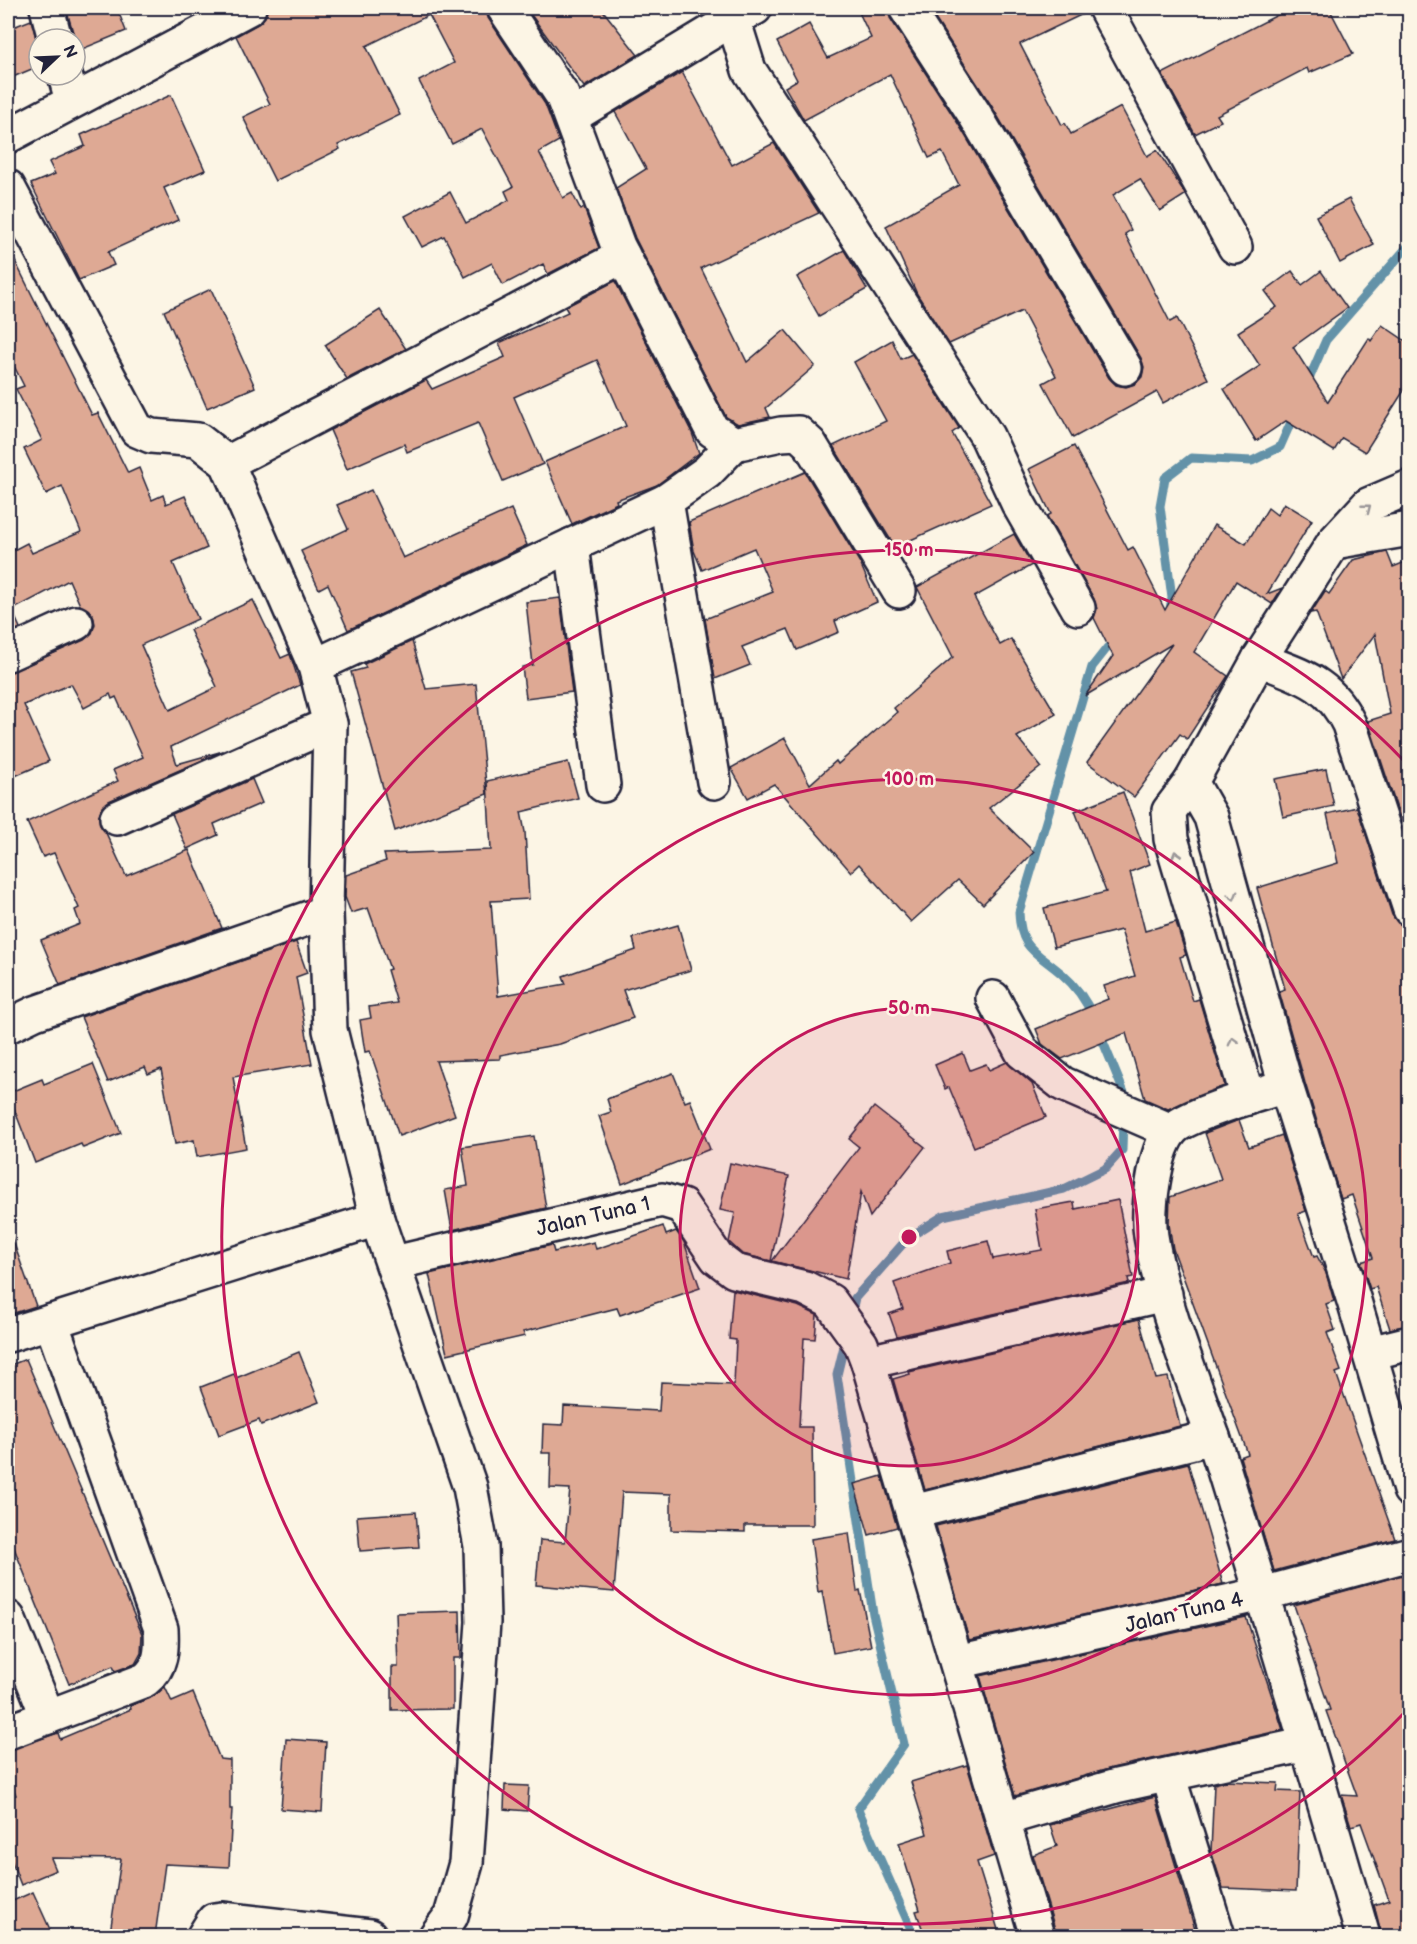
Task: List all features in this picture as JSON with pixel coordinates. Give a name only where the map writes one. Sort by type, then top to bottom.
[{"type":"street","points":[[47,8],[52,27]]},
{"type":"street","points":[[8,136],[68,88],[249,8]]},
{"type":"street","points":[[504,8],[562,94],[623,256],[712,430],[734,444]]},
{"type":"street","points":[[906,8],[975,115],[1125,368]]},
{"type":"street","points":[[1105,8],[1234,247]]},
{"type":"street","points":[[571,117],[744,13],[750,70],[987,436],[1018,503],[1078,608]]},
{"type":"street","points":[[8,187],[137,430],[151,436],[198,440],[227,463],[315,666],[330,724],[326,912],[330,1030],[378,1219],[470,1487],[481,1545],[483,1622],[466,1863],[451,1916],[436,1936]]},
{"type":"street","points":[[227,463],[623,256]]},
{"type":"street","points":[[315,666],[666,501],[707,472],[734,444],[781,434],[798,433],[810,444],[899,591]]},
{"type":"street","points":[[1248,1098],[1171,839],[1169,811],[1191,782],[1259,659],[1334,542],[1368,505],[1410,487]]},
{"type":"street","points":[[666,501],[714,782]]},
{"type":"street","points":[[1334,542],[1410,529]]},
{"type":"street","points":[[572,545],[603,785]]},
{"type":"street","points":[[8,654],[76,623]]},
{"type":"street","points":[[1259,659],[1312,681],[1339,704],[1349,724],[1410,909]]},
{"type":"street","points":[[117,818],[330,724]]},
{"type":"street","points":[[1191,782],[1211,817],[1286,1086],[1370,1353],[1410,1490]]},
{"type":"street","points":[[8,1026],[35,1013],[326,912]]},
{"type":"street","points":[[993,998],[1022,1052],[1063,1084],[1160,1126],[1286,1086]]},
{"type":"street","points":[[1160,1126],[1151,1192],[1151,1234],[1165,1294],[1262,1594],[1363,1936]]},
{"type":"street","name":"Jalan Tuna 1","points":[[394,1263],[662,1200],[682,1206],[717,1258],[734,1271],[805,1288],[830,1300],[865,1353]]},
{"type":"street","points":[[8,1335],[378,1219]]},
{"type":"street","points":[[1038,1936],[865,1353],[1165,1294]]},
{"type":"street","points":[[8,1732],[145,1680],[154,1673],[162,1653],[161,1629],[51,1322]]},
{"type":"street","points":[[1370,1353],[1410,1343]]},
{"type":"street","points":[[913,1512],[1213,1437]]},
{"type":"street","name":"Jalan Tuna 4","points":[[957,1662],[1262,1594],[1410,1554]]},
{"type":"street","points":[[8,1618],[48,1718]]},
{"type":"street","points":[[1003,1819],[1116,1786],[1307,1744]]},
{"type":"street","points":[[1168,1774],[1218,1936]]},
{"type":"street","points":[[204,1936],[214,1920],[222,1919],[370,1936]]},
{"type":"building","points":[[66,8],[117,8],[126,31],[87,47],[87,27],[72,27]]},
{"type":"building","points":[[268,8],[486,8],[488,18],[545,104],[559,141],[539,152],[563,198],[572,193],[581,210],[584,208],[599,248],[548,274],[543,264],[503,285],[492,263],[465,277],[444,236],[422,247],[405,216],[450,192],[466,223],[509,200],[505,191],[513,187],[482,129],[452,144],[419,81],[454,63],[429,15],[366,46],[400,115],[338,145],[340,149],[275,181],[243,117],[270,104],[236,36],[258,24],[265,17]]},
{"type":"building","points":[[526,8],[601,8],[638,55],[584,87]]},
{"type":"building","points":[[857,8],[888,8],[890,18],[959,125],[1109,378],[1116,385],[1126,387],[1135,384],[1142,377],[1144,367],[1141,358],[991,105],[928,8],[1086,8],[1087,12],[1020,44],[1062,125],[1065,123],[1071,134],[1121,107],[1147,156],[1157,150],[1181,187],[1185,195],[1160,211],[1140,179],[1113,195],[1131,230],[1125,234],[1170,322],[1177,318],[1208,379],[1163,403],[1157,392],[1073,438],[1043,383],[1056,376],[1022,311],[949,344],[917,294],[886,226],[959,185],[942,152],[929,158],[890,74],[804,120],[785,87],[797,80],[777,42],[809,24],[828,58],[871,38]]},
{"type":"building","points":[[1291,8],[1329,8],[1353,54],[1309,73],[1307,68],[1217,115],[1221,121],[1195,134],[1162,74]]},
{"type":"building","points":[[31,20],[33,27],[27,27],[27,71],[8,79],[8,29]]},
{"type":"building","points":[[682,72],[732,165],[774,143],[819,213],[701,268],[747,362],[785,330],[815,366],[766,408],[770,417],[738,424],[726,417],[635,238],[616,188],[646,169],[615,112]]},
{"type":"building","points":[[171,95],[205,170],[164,188],[178,220],[108,252],[114,265],[79,280],[31,184],[55,174],[49,162],[85,146],[81,135]]},
{"type":"building","points":[[1349,199],[1374,245],[1340,263],[1316,216]]},
{"type":"building","points":[[8,247],[92,415],[98,413],[128,473],[139,468],[152,500],[163,495],[166,504],[185,496],[207,548],[173,563],[198,619],[141,645],[170,710],[217,687],[190,630],[253,600],[281,658],[290,654],[300,685],[171,747],[177,764],[223,751],[109,801],[102,807],[99,815],[100,825],[126,876],[189,850],[222,928],[60,985],[41,940],[80,924],[75,910],[79,908],[54,853],[43,857],[27,822],[118,781],[113,770],[143,757],[116,697],[112,699],[110,694],[84,708],[71,684],[24,705],[49,761],[8,779],[8,673],[84,640],[92,633],[95,624],[93,615],[80,605],[69,580],[12,610],[20,628],[8,634],[8,553],[27,543],[32,553],[81,532],[62,486],[46,494],[24,449],[42,440],[16,389],[24,386],[8,354]]},
{"type":"building","points":[[844,250],[867,289],[819,316],[797,277]]},
{"type":"building","points":[[1292,271],[1302,285],[1321,271],[1347,308],[1293,347],[1328,402],[1369,338],[1371,341],[1382,325],[1410,344],[1410,381],[1365,452],[1342,438],[1334,451],[1286,421],[1256,441],[1224,389],[1260,366],[1238,332],[1277,307],[1265,291]]},
{"type":"building","points":[[615,281],[692,433],[699,453],[657,485],[616,500],[617,503],[572,524],[545,462],[626,426],[597,360],[514,397],[543,464],[503,481],[478,423],[407,452],[404,444],[347,469],[330,430],[426,380],[432,389],[505,357],[499,343],[568,312],[565,307]]},
{"type":"building","points":[[211,289],[255,387],[207,408],[164,311]]},
{"type":"building","points":[[380,310],[406,349],[347,379],[325,345]]},
{"type":"building","points":[[892,340],[901,359],[912,354],[959,428],[952,433],[991,504],[895,547],[833,446],[886,421],[854,362]]},
{"type":"building","points":[[1074,446],[1128,550],[1133,547],[1165,610],[1214,525],[1246,544],[1268,508],[1277,515],[1284,503],[1312,520],[1267,594],[1282,588],[1272,604],[1236,581],[1194,652],[1228,676],[1187,739],[1180,734],[1134,797],[1087,762],[1172,644],[1085,696],[1113,656],[1094,618],[1097,609],[1094,599],[1047,516],[1051,514],[1029,469]]},
{"type":"building","points":[[805,472],[860,563],[877,602],[835,621],[839,632],[797,650],[788,629],[742,647],[750,665],[715,679],[705,619],[773,592],[754,548],[702,570],[694,551],[689,522]]},
{"type":"building","points":[[371,490],[403,558],[511,509],[527,545],[348,630],[328,584],[319,589],[301,551],[348,529],[337,505]]},
{"type":"building","points":[[1014,534],[1032,565],[974,597],[1000,645],[1011,639],[1056,714],[1017,737],[1041,767],[989,808],[1034,852],[983,904],[958,880],[911,922],[859,864],[851,872],[774,784],[748,798],[731,768],[785,738],[810,784],[836,761],[838,764],[897,712],[894,708],[953,657],[917,587]]},
{"type":"building","points":[[1387,552],[1393,567],[1410,560],[1410,848],[1368,721],[1390,714],[1375,634],[1341,679],[1316,612],[1311,613],[1325,591],[1329,594],[1353,560]]},
{"type":"building","points":[[560,598],[572,692],[526,698],[522,667],[533,665],[526,602]]},
{"type":"building","points":[[412,641],[426,689],[476,684],[487,794],[395,831],[351,672],[366,668],[364,664]]},
{"type":"building","points":[[568,762],[578,798],[521,812],[525,832],[529,899],[491,901],[498,996],[566,984],[563,976],[636,950],[633,938],[678,925],[691,970],[623,990],[633,1018],[560,1044],[500,1055],[500,1059],[436,1061],[455,1115],[399,1136],[370,1051],[365,1052],[360,1020],[371,1018],[369,1007],[397,1003],[387,970],[390,969],[368,908],[351,913],[345,897],[346,875],[386,861],[384,854],[491,850],[487,781]]},
{"type":"building","points":[[1326,769],[1334,806],[1283,817],[1275,779]]},
{"type":"building","points":[[252,779],[262,803],[214,824],[218,835],[187,849],[172,814]]},
{"type":"building","points":[[1123,792],[1150,864],[1130,872],[1145,931],[1176,922],[1186,955],[1180,957],[1193,1001],[1199,999],[1225,1086],[1168,1109],[1145,1099],[1126,1033],[1062,1059],[1042,1044],[1036,1029],[1108,999],[1104,986],[1135,976],[1121,930],[1054,947],[1044,908],[1106,892],[1075,811]]},
{"type":"building","points":[[1357,807],[1392,915],[1398,923],[1410,927],[1410,1325],[1390,1329],[1376,1287],[1370,1289],[1361,1262],[1373,1258],[1352,1195],[1341,1199],[1305,1083],[1279,991],[1285,989],[1257,888],[1338,863],[1327,814]]},
{"type":"building","points":[[296,942],[307,973],[296,977],[312,1064],[233,1077],[246,1148],[197,1157],[194,1140],[175,1144],[161,1069],[148,1074],[145,1067],[108,1082],[81,1017]]},
{"type":"building","points":[[963,1053],[970,1070],[986,1064],[989,1070],[1007,1062],[1032,1084],[1046,1117],[974,1147],[949,1087],[945,1089],[935,1065]]},
{"type":"building","points":[[93,1064],[121,1133],[83,1148],[81,1144],[35,1163],[8,1093],[42,1079],[44,1084]]},
{"type":"building","points":[[673,1073],[685,1102],[690,1100],[710,1149],[622,1184],[599,1116],[611,1112],[607,1099]]},
{"type":"building","points":[[874,1107],[925,1147],[870,1217],[861,1192],[846,1279],[772,1261],[859,1147],[849,1139]]},
{"type":"building","points":[[1239,1120],[1249,1147],[1282,1135],[1306,1211],[1298,1214],[1314,1257],[1317,1256],[1326,1273],[1334,1301],[1326,1304],[1335,1330],[1327,1333],[1341,1371],[1336,1373],[1395,1539],[1274,1571],[1240,1457],[1248,1454],[1173,1249],[1169,1224],[1170,1197],[1221,1179],[1205,1133]]},
{"type":"building","points":[[534,1136],[546,1208],[452,1230],[445,1190],[468,1186],[462,1147]]},
{"type":"building","points":[[730,1163],[789,1176],[771,1261],[742,1254],[729,1242],[735,1213],[720,1210]]},
{"type":"building","points":[[1118,1200],[1133,1277],[1128,1278],[1129,1283],[897,1336],[889,1314],[903,1309],[894,1283],[950,1263],[947,1251],[988,1241],[993,1259],[1042,1250],[1035,1209],[1074,1202],[1075,1209]]},
{"type":"building","points":[[663,1226],[666,1235],[676,1231],[684,1242],[700,1288],[620,1315],[617,1308],[523,1332],[525,1336],[447,1354],[429,1274],[552,1245],[554,1252],[594,1242],[596,1249]]},
{"type":"building","points":[[8,1235],[11,1235],[36,1306],[11,1314],[8,1304]]},
{"type":"building","points":[[733,1290],[798,1306],[817,1315],[815,1339],[804,1338],[799,1427],[812,1427],[813,1525],[745,1525],[745,1532],[671,1530],[671,1494],[622,1492],[614,1592],[536,1585],[540,1540],[565,1542],[570,1489],[550,1488],[551,1453],[542,1453],[543,1424],[563,1425],[564,1406],[659,1411],[661,1382],[734,1385],[736,1340],[729,1339]]},
{"type":"building","points":[[1139,1319],[1156,1379],[1168,1377],[1180,1426],[925,1490],[893,1379],[910,1374],[909,1372]]},
{"type":"building","points":[[299,1352],[319,1402],[261,1425],[259,1420],[219,1435],[201,1387],[234,1374],[236,1378]]},
{"type":"building","points":[[26,1359],[142,1634],[141,1653],[135,1664],[115,1671],[113,1666],[69,1684],[8,1533],[8,1366]]},
{"type":"building","points":[[1188,1463],[1223,1584],[969,1640],[936,1526]]},
{"type":"building","points":[[882,1476],[897,1527],[869,1535],[854,1484]]},
{"type":"building","points":[[416,1512],[419,1547],[360,1551],[357,1516]]},
{"type":"building","points":[[849,1533],[857,1591],[860,1590],[871,1646],[833,1653],[822,1591],[818,1592],[811,1539]]},
{"type":"building","points":[[1406,1574],[1410,1583],[1410,1936],[1382,1936],[1374,1905],[1389,1900],[1361,1823],[1351,1826],[1341,1795],[1357,1796],[1326,1711],[1330,1710],[1294,1605]]},
{"type":"building","points":[[460,1611],[461,1658],[453,1658],[453,1709],[392,1710],[392,1667],[398,1667],[396,1613]]},
{"type":"building","points":[[1246,1617],[1283,1730],[1112,1768],[1015,1796],[980,1676]]},
{"type":"building","points":[[165,1687],[172,1702],[193,1693],[220,1759],[230,1760],[230,1809],[232,1809],[229,1867],[165,1864],[155,1936],[110,1933],[121,1859],[51,1858],[56,1870],[21,1885],[8,1852],[8,1798],[16,1795],[8,1775],[8,1750],[58,1733],[60,1739],[131,1709],[130,1706],[152,1697]]},
{"type":"building","points":[[286,1739],[326,1742],[322,1812],[281,1809]]},
{"type":"building","points":[[967,1765],[994,1856],[977,1862],[1000,1936],[925,1936],[916,1911],[920,1910],[899,1843],[927,1834],[911,1782]]},
{"type":"building","points":[[1226,1781],[1278,1783],[1277,1791],[1300,1792],[1296,1891],[1223,1888],[1211,1851],[1214,1784]]},
{"type":"building","points":[[505,1785],[529,1786],[527,1811],[504,1809]]},
{"type":"building","points":[[1155,1797],[1197,1936],[1057,1936],[1033,1855],[1057,1846],[1050,1825]]},
{"type":"building","points":[[33,1892],[53,1936],[8,1936],[8,1903]]},
{"type":"waterway","points":[[1306,386],[1326,340],[1410,244]]},
{"type":"waterway","points":[[1170,609],[1172,598],[1160,506],[1165,478],[1191,458],[1252,461],[1280,447],[1295,413]]},
{"type":"waterway","points":[[1093,1017],[1084,999],[1072,983],[1026,943],[1020,925],[1019,912],[1092,667],[1107,648],[1118,640]]},
{"type":"waterway","points":[[1099,1032],[1125,1095],[1124,1103]]},
{"type":"waterway","points":[[851,1315],[855,1298],[908,1238],[943,1216],[1064,1189],[1105,1169],[1122,1150],[1123,1117]]},
{"type":"waterway","points":[[846,1338],[837,1375],[873,1614],[904,1744],[858,1809],[914,1936]]}]
